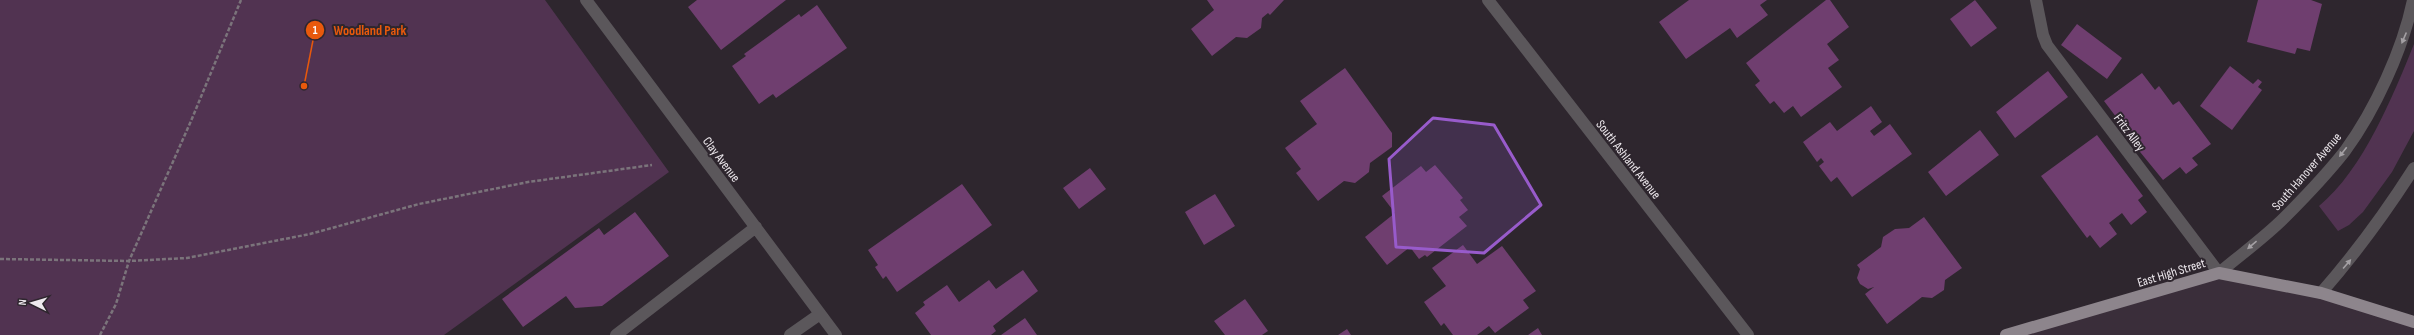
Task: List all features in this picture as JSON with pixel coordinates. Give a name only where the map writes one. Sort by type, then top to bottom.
[{"type":"main road","name":"East High Street","points":[[2006,335],[2218,273],[2321,293],[2414,322]]},
{"type":"street","name":"Clay Avenue","points":[[586,0],[836,335]]},
{"type":"street","name":"South Ashland Avenue","points":[[1488,0],[1748,335]]},
{"type":"street","name":"Fritz Alley","points":[[2036,0],[2042,35],[2047,45],[2218,273]]},
{"type":"street","name":"South Hanover Avenue","points":[[2218,273],[2283,219],[2345,150],[2374,102],[2391,67],[2407,29],[2414,0]]},
{"type":"street","points":[[2321,293],[2353,256],[2386,211],[2414,168]]},
{"type":"street","points":[[616,335],[756,227]]},
{"type":"street","points":[[790,335],[820,314]]},
{"type":"path","points":[[100,335],[116,304],[129,261],[191,121],[241,0]]},
{"type":"path","points":[[0,259],[129,261],[187,258],[245,248],[458,196],[528,182],[652,165]]},
{"type":"highlighted area","points":[[1433,118],[1494,125],[1541,205],[1484,253],[1396,247],[1389,159]]},
{"type":"shaded area","points":[[0,0],[545,0],[669,172],[444,335],[0,335]]},
{"type":"shaded area","points":[[2414,44],[2414,131],[2392,172],[2363,212],[2349,225],[2338,231],[2319,206],[2335,191],[2363,153],[2386,109]]},
{"type":"shaded area","points":[[2219,273],[2414,322],[2414,335],[2006,335]]},
{"type":"building","points":[[697,0],[786,0],[721,50],[688,7]]},
{"type":"building","points":[[1207,0],[1284,0],[1270,15],[1268,13],[1262,18],[1261,28],[1247,38],[1236,37],[1212,56],[1191,29],[1214,10]]},
{"type":"building","points":[[1689,0],[1767,0],[1760,5],[1768,15],[1737,38],[1730,28],[1686,59],[1659,22]]},
{"type":"building","points":[[1826,0],[1830,0],[1849,27],[1827,44],[1839,60],[1828,68],[1842,87],[1801,117],[1793,106],[1784,113],[1774,101],[1770,104],[1755,85],[1760,81],[1746,63]]},
{"type":"building","points":[[1975,0],[1997,28],[1971,47],[1950,19]]},
{"type":"building","points":[[2258,0],[2311,0],[2322,4],[2310,51],[2297,48],[2295,54],[2247,42]]},
{"type":"building","points":[[817,5],[847,48],[776,98],[773,94],[759,104],[732,66],[746,56],[744,54],[799,14],[801,17]]},
{"type":"building","points":[[2077,24],[2122,58],[2107,79],[2061,45]]},
{"type":"building","points":[[2230,66],[2253,84],[2258,79],[2262,82],[2258,87],[2262,90],[2232,130],[2200,106]]},
{"type":"building","points":[[1345,68],[1392,133],[1392,147],[1370,163],[1369,172],[1355,183],[1344,181],[1318,201],[1296,173],[1301,169],[1285,148],[1317,124],[1300,101]]},
{"type":"building","points":[[2048,71],[2068,97],[2015,138],[1996,112]]},
{"type":"building","points":[[2142,73],[2155,90],[2159,86],[2173,105],[2179,101],[2211,144],[2192,158],[2198,165],[2186,174],[2180,167],[2163,180],[2127,136],[2129,134],[2104,101]]},
{"type":"building","points":[[1871,106],[1882,122],[1870,131],[1874,136],[1890,124],[1912,154],[1852,197],[1837,177],[1831,182],[1819,166],[1824,162],[1821,158],[1817,162],[1803,142],[1830,122],[1837,131]]},
{"type":"building","points":[[1980,130],[1999,155],[1946,196],[1928,172]]},
{"type":"building","points":[[2097,135],[2143,196],[2138,200],[2147,212],[2131,225],[2122,213],[2109,223],[2117,234],[2100,248],[2090,235],[2087,238],[2041,176]]},
{"type":"building","points":[[1435,165],[1463,198],[1460,200],[1468,210],[1459,217],[1467,226],[1427,257],[1425,255],[1419,259],[1410,247],[1387,265],[1365,237],[1395,213],[1382,196],[1421,166],[1426,172]]},
{"type":"building","points":[[1090,168],[1106,189],[1079,209],[1063,188]]},
{"type":"building","points":[[962,184],[992,225],[897,292],[886,276],[883,279],[875,267],[878,265],[868,250]]},
{"type":"building","points":[[1215,194],[1235,226],[1204,245],[1185,212]]},
{"type":"building","points":[[635,212],[669,256],[602,306],[575,308],[566,296],[523,327],[502,299],[599,228],[604,235]]},
{"type":"building","points":[[1924,217],[1962,268],[1945,280],[1944,290],[1932,298],[1922,297],[1887,324],[1865,294],[1874,287],[1868,289],[1860,284],[1857,278],[1860,269],[1857,265],[1881,247],[1883,237],[1895,229],[1909,228]]},
{"type":"building","points":[[1463,245],[1477,264],[1502,246],[1536,291],[1523,300],[1529,308],[1495,333],[1489,326],[1477,335],[1453,335],[1444,323],[1441,326],[1424,302],[1446,286],[1432,268]]},
{"type":"building","points":[[1023,270],[1038,291],[993,326],[996,331],[991,335],[931,335],[915,313],[925,305],[923,302],[947,285],[959,302],[989,280],[996,289]]},
{"type":"building","points":[[1245,299],[1268,331],[1262,335],[1225,335],[1214,321]]},
{"type":"building","points":[[1025,318],[1037,335],[1001,335]]},
{"type":"building","points":[[1538,328],[1542,335],[1528,335]]},
{"type":"building","points":[[1347,329],[1351,335],[1338,335]]},
{"type":"place","name":"Woodland Park","points":[[304,86]]}]
